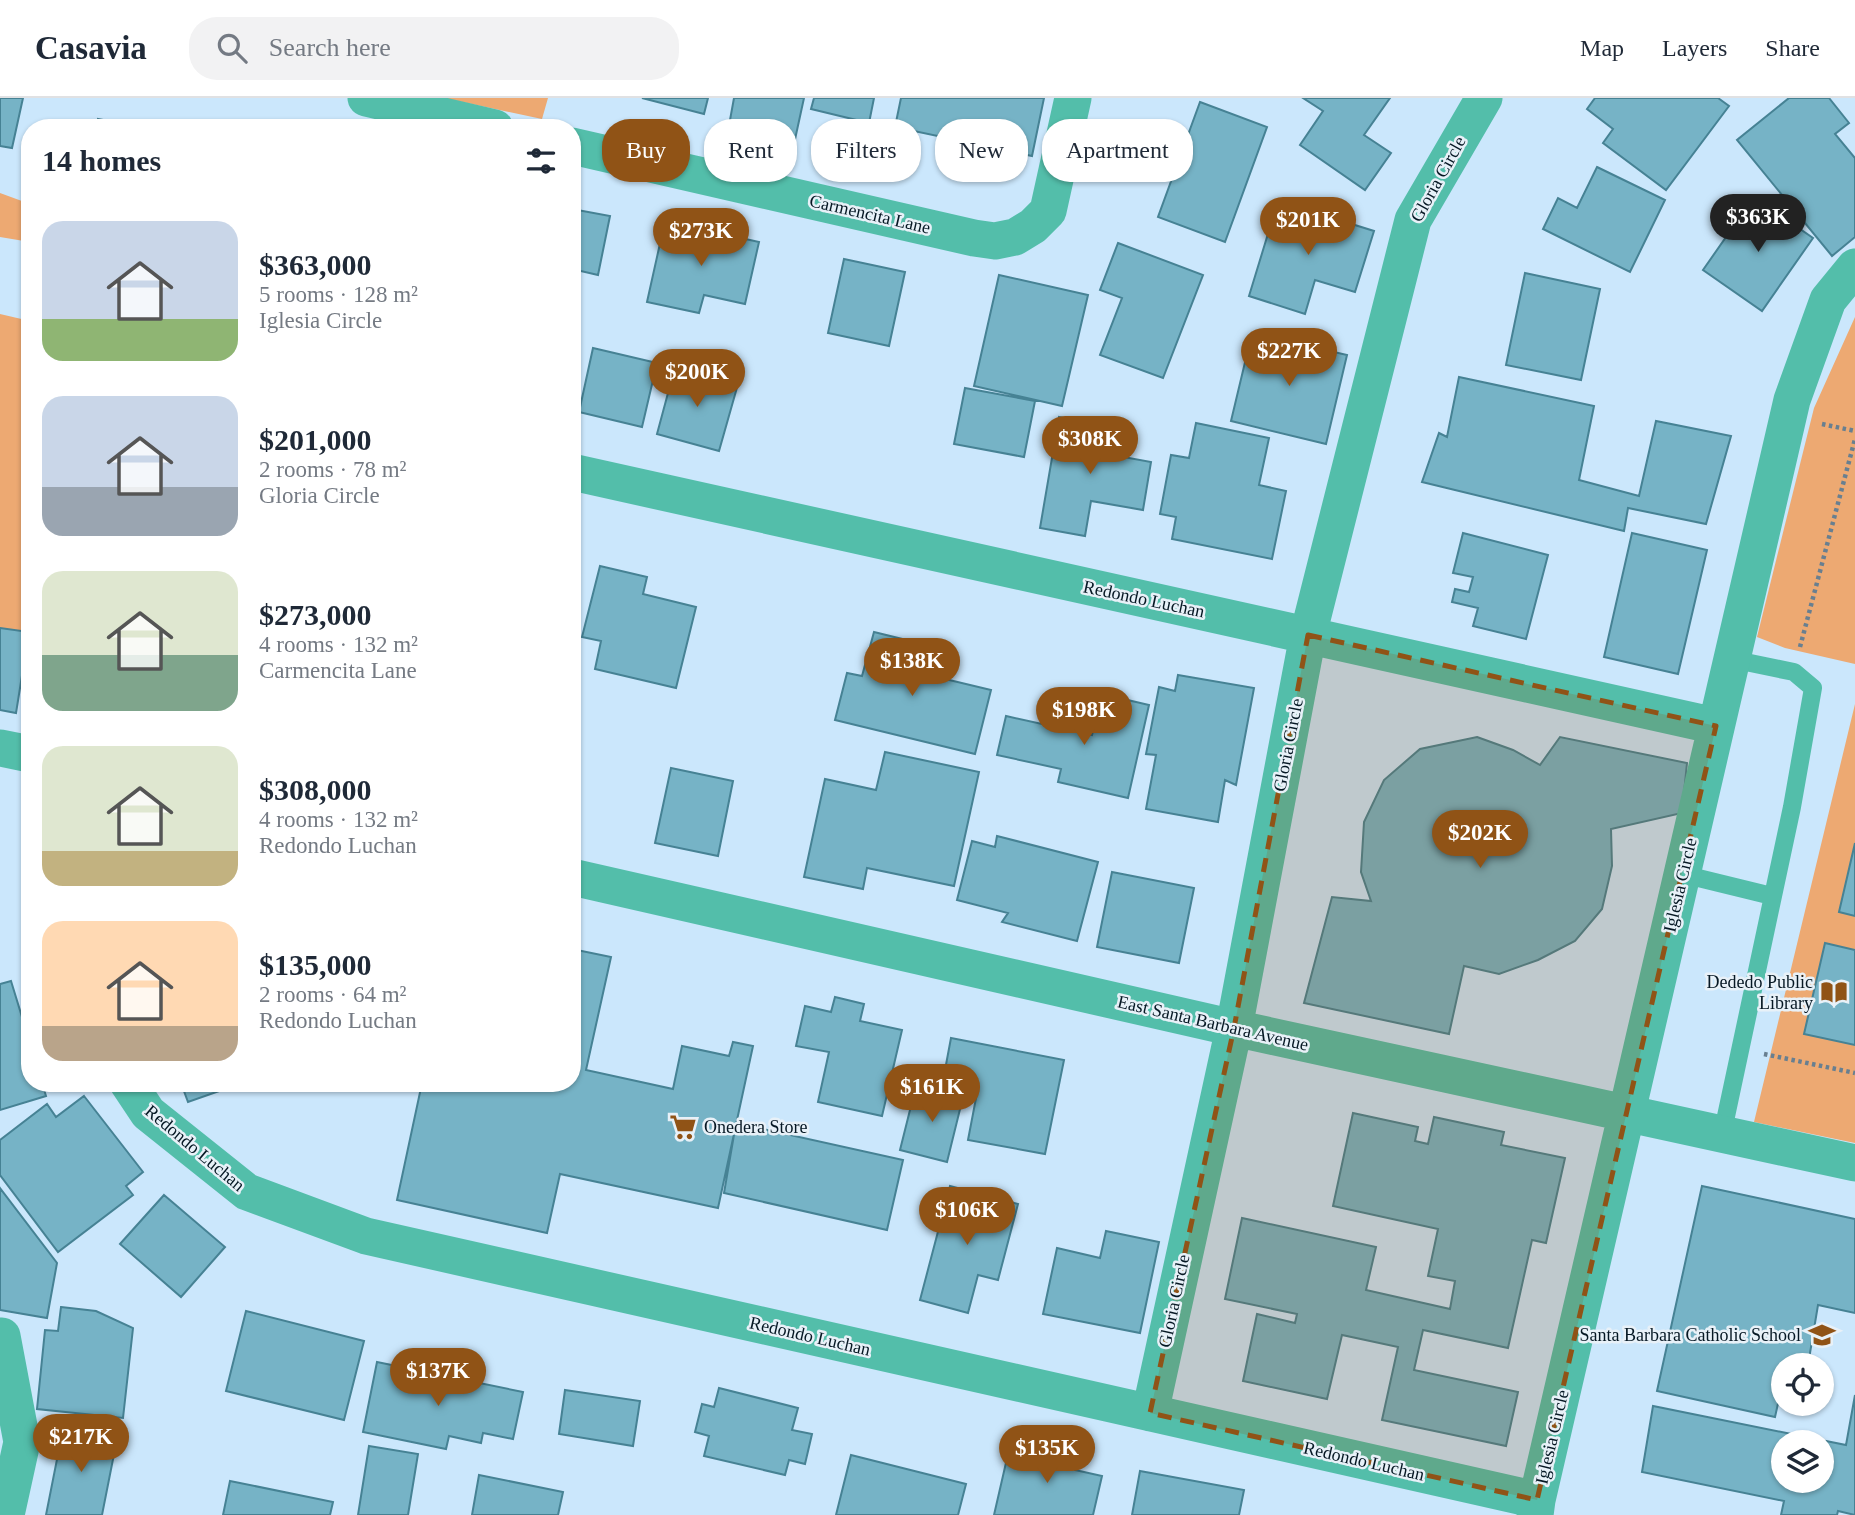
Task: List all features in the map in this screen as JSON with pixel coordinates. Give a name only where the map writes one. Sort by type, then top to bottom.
[{"type":"street","points":[[366,98],[456,119]]},
{"type":"street","name":"Carmencita Lane","points":[[581,148],[995,241],[1015,237],[1033,226],[1048,211],[1073,98]]},
{"type":"street","name":"Gloria Circle","points":[[1150,1413],[1234,1028],[1308,635],[1413,220],[1484,98]]},
{"type":"street","name":"Iglesia Circle","points":[[1536,1508],[1791,400],[1828,300],[1855,267]]},
{"type":"street","name":"Redondo Luchan","points":[[581,474],[1716,726]]},
{"type":"street","points":[[0,748],[21,752]]},
{"type":"street","name":"East Santa Barbara Avenue","points":[[581,879],[1234,1028],[1855,1163]]},
{"type":"street","name":"Redondo Luchan","points":[[134,1092],[148,1113],[247,1192],[366,1236],[1150,1413],[1536,1508]]},
{"type":"street","points":[[2,1336],[22,1442],[6,1515]]},
{"type":"lane","points":[[1722,1135],[1792,807],[1813,688],[1794,672],[1731,659]]},
{"type":"lane","points":[[1682,874],[1772,896]]},
{"type":"path","points":[[1794,672],[1855,439]]},
{"type":"path","points":[[1739,1048],[1855,1073]]},
{"type":"highlighted area","points":[[1308,635],[1716,726],[1537,1500],[1150,1413],[1234,1028]]},
{"type":"shaded area","points":[[444,98],[548,98],[542,119]]},
{"type":"shaded area","points":[[0,193],[21,201],[21,240],[0,237]]},
{"type":"shaded area","points":[[0,314],[21,319],[21,632],[0,628]]},
{"type":"shaded area","points":[[1855,317],[1855,664],[1785,648],[1757,637],[1814,408]]},
{"type":"shaded area","points":[[1855,704],[1855,1143],[1754,1122]]},
{"type":"building","points":[[0,98],[23,98],[12,148],[0,146]]},
{"type":"building","points":[[642,98],[708,98],[704,114]]},
{"type":"building","points":[[734,98],[804,98],[797,130],[797,119],[730,119]]},
{"type":"building","points":[[814,98],[874,98],[870,119],[852,119],[811,109]]},
{"type":"building","points":[[901,98],[1044,98],[1032,156],[1028,155],[1028,119],[935,119],[935,135],[921,133],[921,119],[897,119]]},
{"type":"building","points":[[1303,98],[1390,98],[1364,135],[1391,153],[1365,190],[1300,145],[1323,111]]},
{"type":"building","points":[[1595,98],[1718,98],[1729,106],[1666,190],[1603,143],[1613,129],[1587,109]]},
{"type":"building","points":[[1789,98],[1829,98],[1849,123],[1835,134],[1855,158],[1855,237],[1832,256],[1737,140]]},
{"type":"building","points":[[1200,102],[1267,127],[1225,242],[1158,217],[1171,182],[1193,182],[1193,121]]},
{"type":"building","points":[[1597,167],[1665,200],[1630,272],[1543,229],[1558,198],[1577,208]]},
{"type":"building","points":[[1754,197],[1813,238],[1762,311],[1703,270]]},
{"type":"building","points":[[1278,201],[1374,231],[1355,292],[1315,280],[1305,314],[1249,296]]},
{"type":"building","points":[[581,211],[610,216],[598,275],[581,271]]},
{"type":"building","points":[[665,221],[759,242],[745,304],[704,295],[699,313],[647,302]]},
{"type":"building","points":[[1118,243],[1203,275],[1163,378],[1100,355],[1122,298],[1100,290]]},
{"type":"building","points":[[844,259],[905,272],[889,346],[828,333]]},
{"type":"building","points":[[1525,273],[1600,289],[1581,380],[1506,365]]},
{"type":"building","points":[[999,275],[1088,295],[1062,406],[974,386]]},
{"type":"building","points":[[1252,333],[1347,355],[1326,444],[1231,421]]},
{"type":"building","points":[[593,348],[657,363],[642,427],[581,412]]},
{"type":"building","points":[[675,367],[738,384],[719,451],[657,434]]},
{"type":"building","points":[[1459,377],[1594,406],[1579,480],[1639,496],[1656,421],[1731,436],[1706,524],[1628,508],[1624,531],[1422,482],[1439,433],[1447,437]]},
{"type":"building","points":[[965,388],[1035,401],[1024,457],[954,444]]},
{"type":"building","points":[[1059,417],[1123,428],[1118,456],[1151,462],[1143,510],[1091,501],[1085,536],[1040,528]]},
{"type":"building","points":[[1196,423],[1269,438],[1259,485],[1286,491],[1272,559],[1172,539],[1176,517],[1160,514],[1171,455],[1189,458]]},
{"type":"building","points":[[1463,533],[1548,555],[1526,639],[1473,626],[1478,608],[1452,602],[1455,589],[1469,592],[1473,577],[1453,573]]},
{"type":"building","points":[[1632,533],[1707,550],[1678,674],[1604,657]]},
{"type":"building","points":[[600,566],[647,577],[643,594],[696,607],[676,688],[595,669],[601,641],[582,637]]},
{"type":"building","points":[[0,628],[21,631],[21,682],[16,713],[0,710]]},
{"type":"building","points":[[874,632],[927,645],[920,673],[991,690],[975,754],[835,720],[847,673],[862,676]]},
{"type":"building","points":[[1178,675],[1254,688],[1236,785],[1225,780],[1218,822],[1146,809],[1156,755],[1146,754],[1159,687],[1175,691]]},
{"type":"building","points":[[1102,694],[1149,705],[1128,798],[1058,782],[1061,769],[997,755],[1006,716],[1092,735]]},
{"type":"building","points":[[1477,737],[1513,750],[1540,765],[1560,737],[1687,763],[1682,813],[1611,829],[1612,866],[1602,909],[1575,941],[1538,960],[1499,974],[1464,966],[1449,1034],[1304,1003],[1332,897],[1371,901],[1361,872],[1364,822],[1384,780],[1420,749]]},
{"type":"building","points":[[885,752],[979,772],[954,886],[867,868],[863,889],[804,877],[825,779],[876,790]]},
{"type":"building","points":[[671,768],[733,781],[718,856],[655,843]]},
{"type":"building","points":[[997,836],[1098,862],[1077,941],[1002,922],[1008,913],[957,900],[972,841],[995,847]]},
{"type":"building","points":[[1855,843],[1855,916],[1839,912]]},
{"type":"building","points":[[1112,872],[1194,888],[1179,963],[1097,947]]},
{"type":"building","name":"Dededo Public Library","points":[[1825,943],[1855,950],[1855,1045],[1804,1034]]},
{"type":"building","points":[[581,951],[611,957],[586,1070],[673,1089],[682,1046],[729,1056],[733,1042],[753,1046],[718,1208],[560,1174],[547,1233],[397,1200],[420,1092],[581,1092]]},
{"type":"building","points":[[11,981],[21,1014],[21,1092],[45,1092],[46,1096],[0,1110],[0,984]]},
{"type":"building","points":[[835,997],[864,1004],[860,1021],[902,1030],[882,1116],[818,1102],[829,1052],[796,1046],[805,1006],[831,1012]]},
{"type":"building","points":[[951,1038],[1064,1060],[1045,1154],[968,1140],[977,1093],[942,1086]]},
{"type":"building","points":[[916,1086],[963,1097],[947,1162],[900,1150]]},
{"type":"building","points":[[184,1092],[216,1092],[188,1102]]},
{"type":"building","points":[[84,1096],[143,1172],[126,1186],[133,1195],[58,1252],[0,1175],[0,1140],[47,1104],[56,1117]]},
{"type":"building","points":[[1353,1113],[1418,1127],[1415,1141],[1428,1144],[1434,1117],[1504,1132],[1501,1145],[1565,1158],[1546,1243],[1532,1240],[1508,1348],[1423,1330],[1414,1370],[1518,1392],[1506,1446],[1382,1420],[1398,1347],[1342,1335],[1327,1399],[1243,1381],[1257,1314],[1295,1323],[1297,1314],[1225,1299],[1242,1218],[1376,1247],[1366,1290],[1450,1309],[1455,1281],[1428,1276],[1438,1229],[1333,1206]]},
{"type":"building","points":[[736,1123],[903,1160],[887,1230],[724,1193]]},
{"type":"building","points":[[950,1186],[1018,1204],[998,1280],[978,1275],[968,1313],[920,1300]]},
{"type":"building","points":[[1702,1186],[1855,1219],[1855,1313],[1818,1305],[1810,1353],[1771,1353],[1771,1416],[1775,1417],[1657,1391]]},
{"type":"building","points":[[0,1188],[57,1263],[47,1318],[0,1310]]},
{"type":"building","points":[[164,1195],[225,1247],[181,1297],[120,1244]]},
{"type":"building","points":[[1106,1231],[1159,1242],[1140,1333],[1043,1314],[1057,1248],[1100,1258]]},
{"type":"building","points":[[61,1307],[96,1311],[133,1328],[123,1418],[37,1409],[45,1330],[58,1331]]},
{"type":"building","points":[[246,1311],[364,1341],[344,1420],[226,1391]]},
{"type":"building","points":[[377,1362],[523,1392],[513,1439],[483,1433],[481,1443],[449,1436],[446,1449],[363,1432]]},
{"type":"building","points":[[719,1388],[798,1408],[792,1430],[812,1434],[805,1464],[789,1460],[785,1475],[704,1456],[709,1436],[695,1432],[702,1404],[714,1407]]},
{"type":"building","points":[[565,1390],[640,1401],[633,1446],[559,1434]]},
{"type":"building","points":[[1855,1395],[1855,1515],[1838,1511],[1837,1515],[1781,1515],[1784,1501],[1642,1472],[1653,1406],[1772,1430],[1771,1493],[1834,1493],[1834,1443],[1846,1445]]},
{"type":"building","points":[[63,1429],[117,1439],[102,1515],[46,1515]]},
{"type":"building","points":[[1034,1444],[1079,1454],[1075,1470],[1102,1476],[1093,1515],[994,1515],[1008,1454],[1031,1459]]},
{"type":"building","points":[[369,1446],[418,1454],[408,1515],[358,1515]]},
{"type":"building","points":[[851,1455],[966,1484],[958,1515],[836,1515]]},
{"type":"building","points":[[1140,1471],[1244,1490],[1239,1515],[1132,1515]]},
{"type":"building","points":[[479,1475],[563,1492],[558,1515],[472,1515]]},
{"type":"building","points":[[230,1481],[333,1502],[330,1515],[223,1515]]},
{"type":"place","name":"Dededo Public Library","points":[[1834,992]]},
{"type":"place","name":"Onedera Store","points":[[683,1127]]},
{"type":"place","name":"Santa Barbara Catholic School","points":[[1822,1335]]}]
